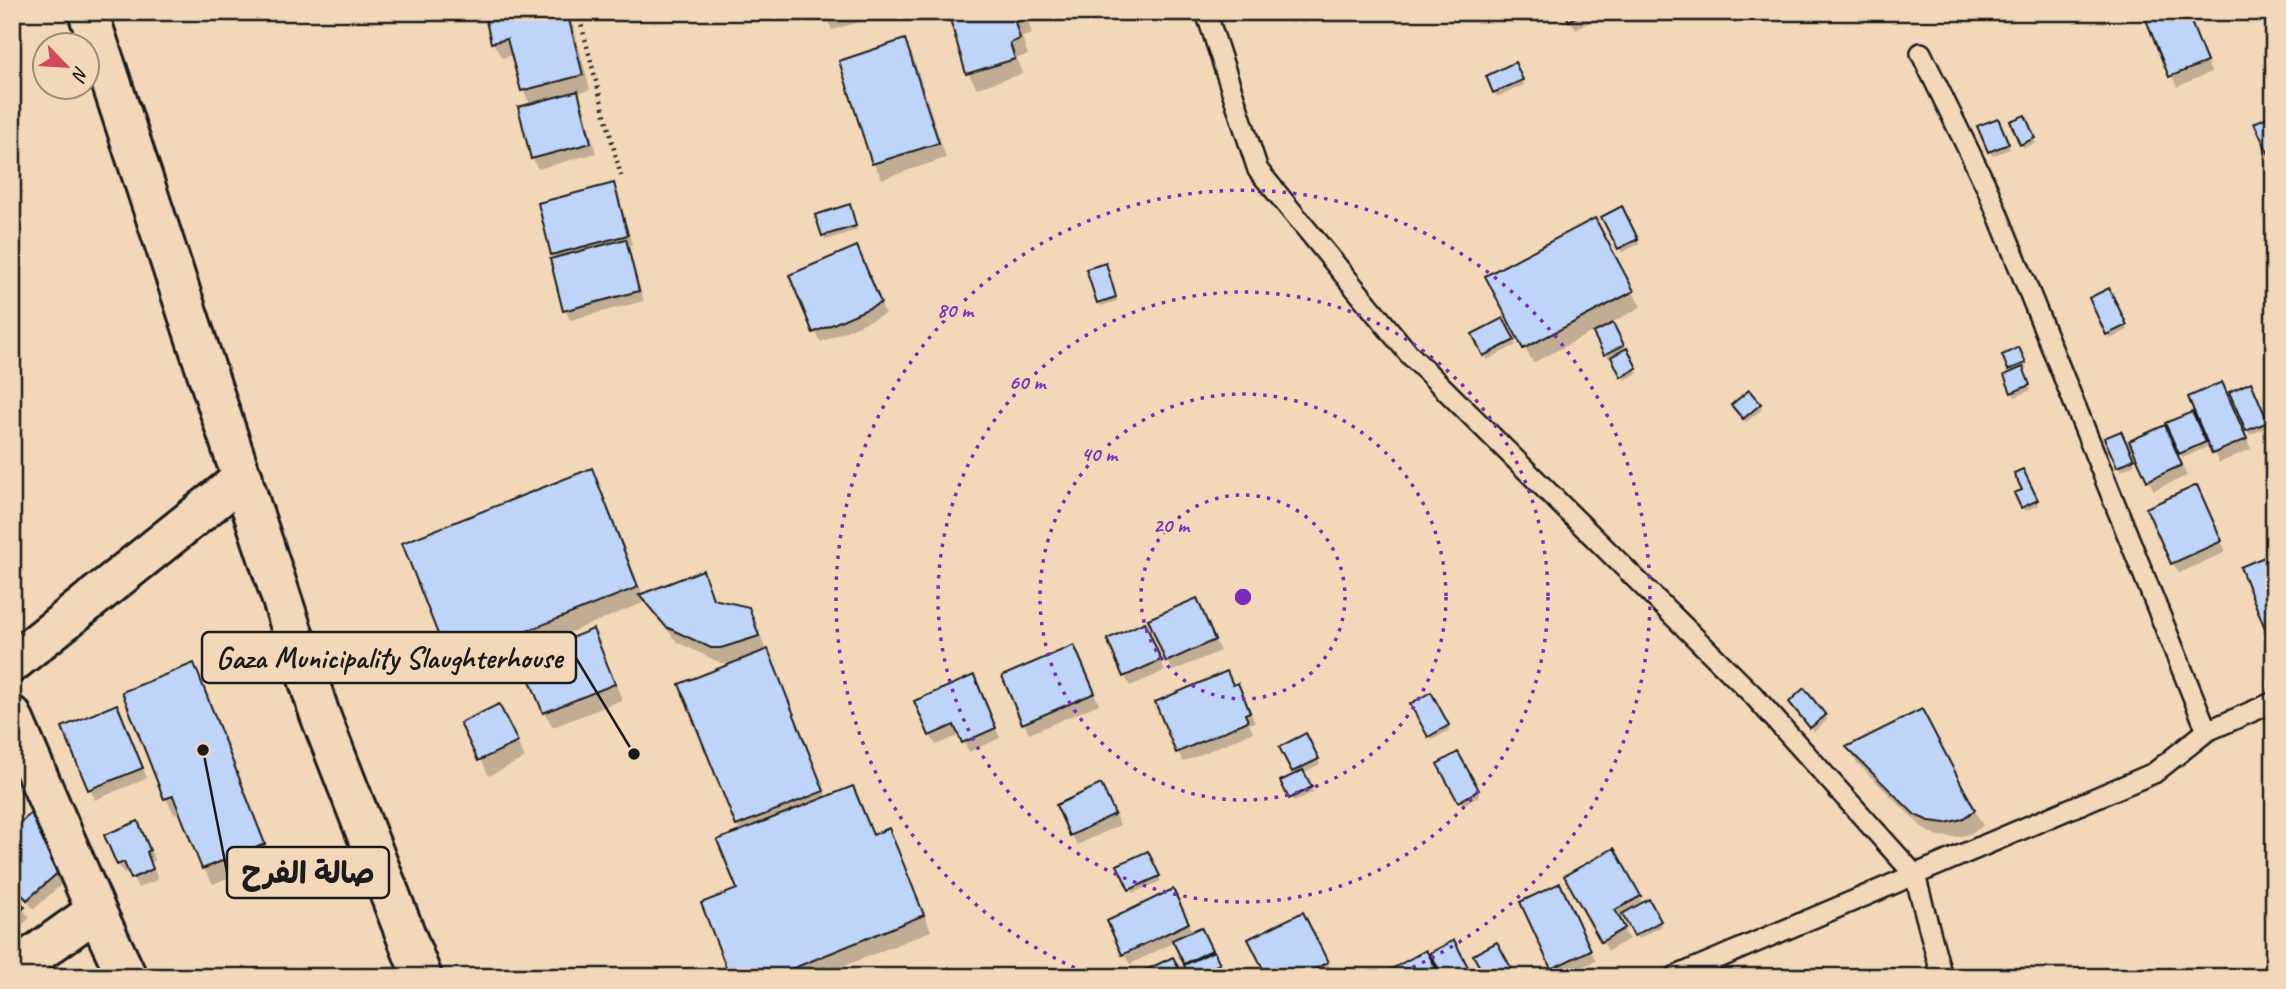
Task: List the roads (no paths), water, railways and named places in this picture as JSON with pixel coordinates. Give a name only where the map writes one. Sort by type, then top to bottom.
[{"type":"street","points":[[88,12],[320,715],[422,977]]},
{"type":"street","points":[[12,663],[243,478]]},
{"type":"street","points":[[12,716],[127,977]]},
{"type":"street","points":[[12,971],[96,911]]},
{"type":"lane","points":[[1206,12],[1258,170],[1401,344],[1753,695],[1915,874],[1942,977]]},
{"type":"lane","points":[[1921,53],[1987,188],[2207,731]]},
{"type":"lane","points":[[1674,977],[2154,774],[2207,731],[2274,702]]},
{"type":"place","name":"صالة الفرح","points":[[203,750]]},
{"type":"place","name":"Gaza Municipality Slaughterhouse","points":[[634,754]]}]
